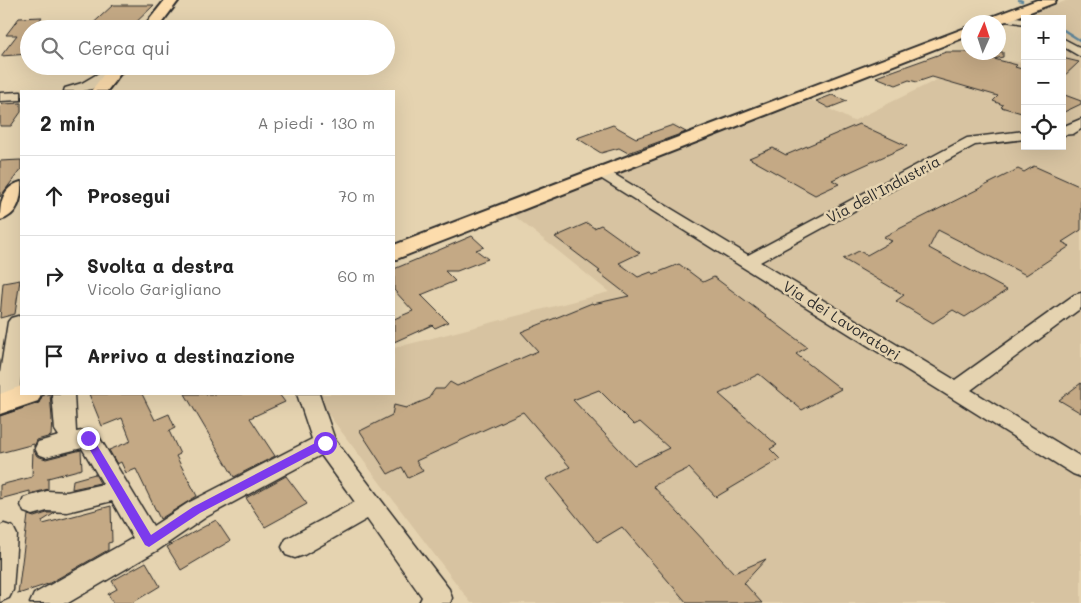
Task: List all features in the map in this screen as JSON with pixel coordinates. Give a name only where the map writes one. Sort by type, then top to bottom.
[{"type":"main road","points":[[156,20],[172,0]]},
{"type":"main road","points":[[1029,15],[1049,0]]},
{"type":"main road","points":[[1006,19],[1021,17]]},
{"type":"main road","points":[[395,253],[961,34]]},
{"type":"main road","points":[[99,90],[111,75]]},
{"type":"main road","points":[[0,214],[20,191]]},
{"type":"main road","points":[[395,241],[445,233]]},
{"type":"street","points":[[1066,44],[1081,53]]},
{"type":"street","points":[[73,90],[87,86],[104,75]]},
{"type":"street","points":[[0,97],[20,96]]},
{"type":"street","points":[[1066,131],[1081,123]]},
{"type":"street","name":"Via dell'Industria","points":[[747,262],[972,141],[1021,135]]},
{"type":"street","name":"Via dei Lavoratori","points":[[602,173],[1081,468]]},
{"type":"street","points":[[956,390],[1081,299]]},
{"type":"street","points":[[11,400],[18,322]]},
{"type":"street","points":[[63,395],[66,430]]},
{"type":"street","points":[[308,395],[325,443],[439,601]]},
{"type":"street","points":[[46,448],[88,438],[149,542]]},
{"type":"street","points":[[44,603],[149,542],[197,510],[325,443]]},
{"type":"street","points":[[33,505],[48,501],[67,502],[118,490]]},
{"type":"street","points":[[294,547],[370,505]]},
{"type":"street","points":[[0,590],[4,535]]},
{"type":"shaded area","points":[[1068,0],[1081,0],[1081,603],[471,603],[316,398],[315,395],[395,395],[395,348],[609,292],[512,214],[647,161],[812,100],[853,121],[971,63],[983,60],[1021,63],[1021,150],[1066,150],[1066,15],[1030,15]]},
{"type":"building","points":[[113,5],[154,5],[138,20],[97,20]]},
{"type":"building","points":[[42,17],[40,20],[20,20],[20,55],[1,56],[17,35],[6,35],[19,18]]},
{"type":"building","points":[[946,52],[961,52],[961,60],[998,60],[1017,65],[1015,67],[1021,69],[1021,113],[1001,107],[1003,105],[993,101],[998,96],[932,77],[917,82],[909,80],[896,85],[876,77]]},
{"type":"building","points":[[1066,59],[1079,62],[1066,74]]},
{"type":"building","points":[[832,95],[847,101],[829,108],[816,101]]},
{"type":"building","points":[[1066,95],[1081,101],[1081,104],[1066,111]]},
{"type":"building","points":[[20,103],[20,113],[11,126],[0,126],[0,107],[3,104]]},
{"type":"building","points":[[859,124],[907,146],[832,180],[839,184],[815,195],[749,158],[773,148],[786,155]]},
{"type":"building","points":[[613,125],[636,138],[673,125],[686,132],[628,153],[619,148],[601,153],[577,138]]},
{"type":"building","points":[[20,160],[20,170],[0,197],[0,161]]},
{"type":"building","points":[[1034,166],[1081,187],[1081,230],[1062,242],[1070,246],[1026,275],[938,230],[929,248],[1007,290],[965,317],[953,310],[933,323],[896,301],[904,295],[843,259],[859,251],[867,255],[892,241],[883,237],[1018,169],[1024,172]]},
{"type":"building","points":[[587,223],[594,228],[601,225],[640,253],[619,263],[638,277],[651,272],[654,274],[679,264],[703,282],[714,277],[807,347],[796,354],[841,389],[802,410],[759,374],[719,394],[777,445],[770,449],[780,459],[716,497],[689,468],[653,486],[734,573],[766,559],[744,583],[762,603],[687,603],[622,527],[597,542],[546,479],[570,467],[523,412],[416,461],[423,471],[408,478],[402,467],[388,474],[360,431],[392,415],[394,405],[406,408],[428,399],[435,389],[444,389],[450,382],[457,386],[538,351],[521,332],[592,303],[629,296],[555,237]],"holes":[[[599,390],[634,425],[640,422],[669,448],[634,465],[573,400]]]},
{"type":"building","points":[[472,236],[484,247],[476,250],[488,259],[457,271],[445,271],[455,281],[421,295],[448,322],[435,328],[432,325],[395,342],[395,319],[413,311],[395,291],[395,269]]},
{"type":"building","points":[[20,280],[15,314],[0,318],[3,283]]},
{"type":"building","points":[[1081,383],[1081,413],[1059,400]]},
{"type":"building","points":[[50,395],[51,436],[37,440],[34,447],[34,444],[0,453],[0,416],[39,403],[42,396]]},
{"type":"building","points":[[89,395],[142,395],[155,420],[169,414],[175,428],[169,431],[180,454],[176,456],[197,496],[160,519],[136,469],[126,473],[121,462],[117,464],[109,450],[131,441],[122,418],[102,426]]},
{"type":"building","points":[[186,395],[280,395],[285,402],[250,418],[275,456],[234,477]]},
{"type":"building","points":[[33,449],[37,456],[46,459],[81,450],[82,469],[48,478],[48,489],[30,494],[30,491],[0,499],[0,485],[32,477]]},
{"type":"building","points":[[95,474],[100,483],[72,489],[73,480]]},
{"type":"building","points":[[286,476],[307,504],[265,527],[246,498]]},
{"type":"building","points":[[111,506],[112,542],[108,543],[108,550],[48,584],[18,594],[28,515],[34,517],[55,513],[42,521],[43,524]]},
{"type":"building","points":[[216,520],[230,541],[181,570],[167,547]]},
{"type":"building","points":[[146,562],[160,586],[132,603],[113,603],[108,594],[117,589],[112,581]]},
{"type":"waterway","points":[[1066,32],[1081,41]]},
{"type":"route","points":[[88,438],[149,542],[197,510],[325,443]]}]
